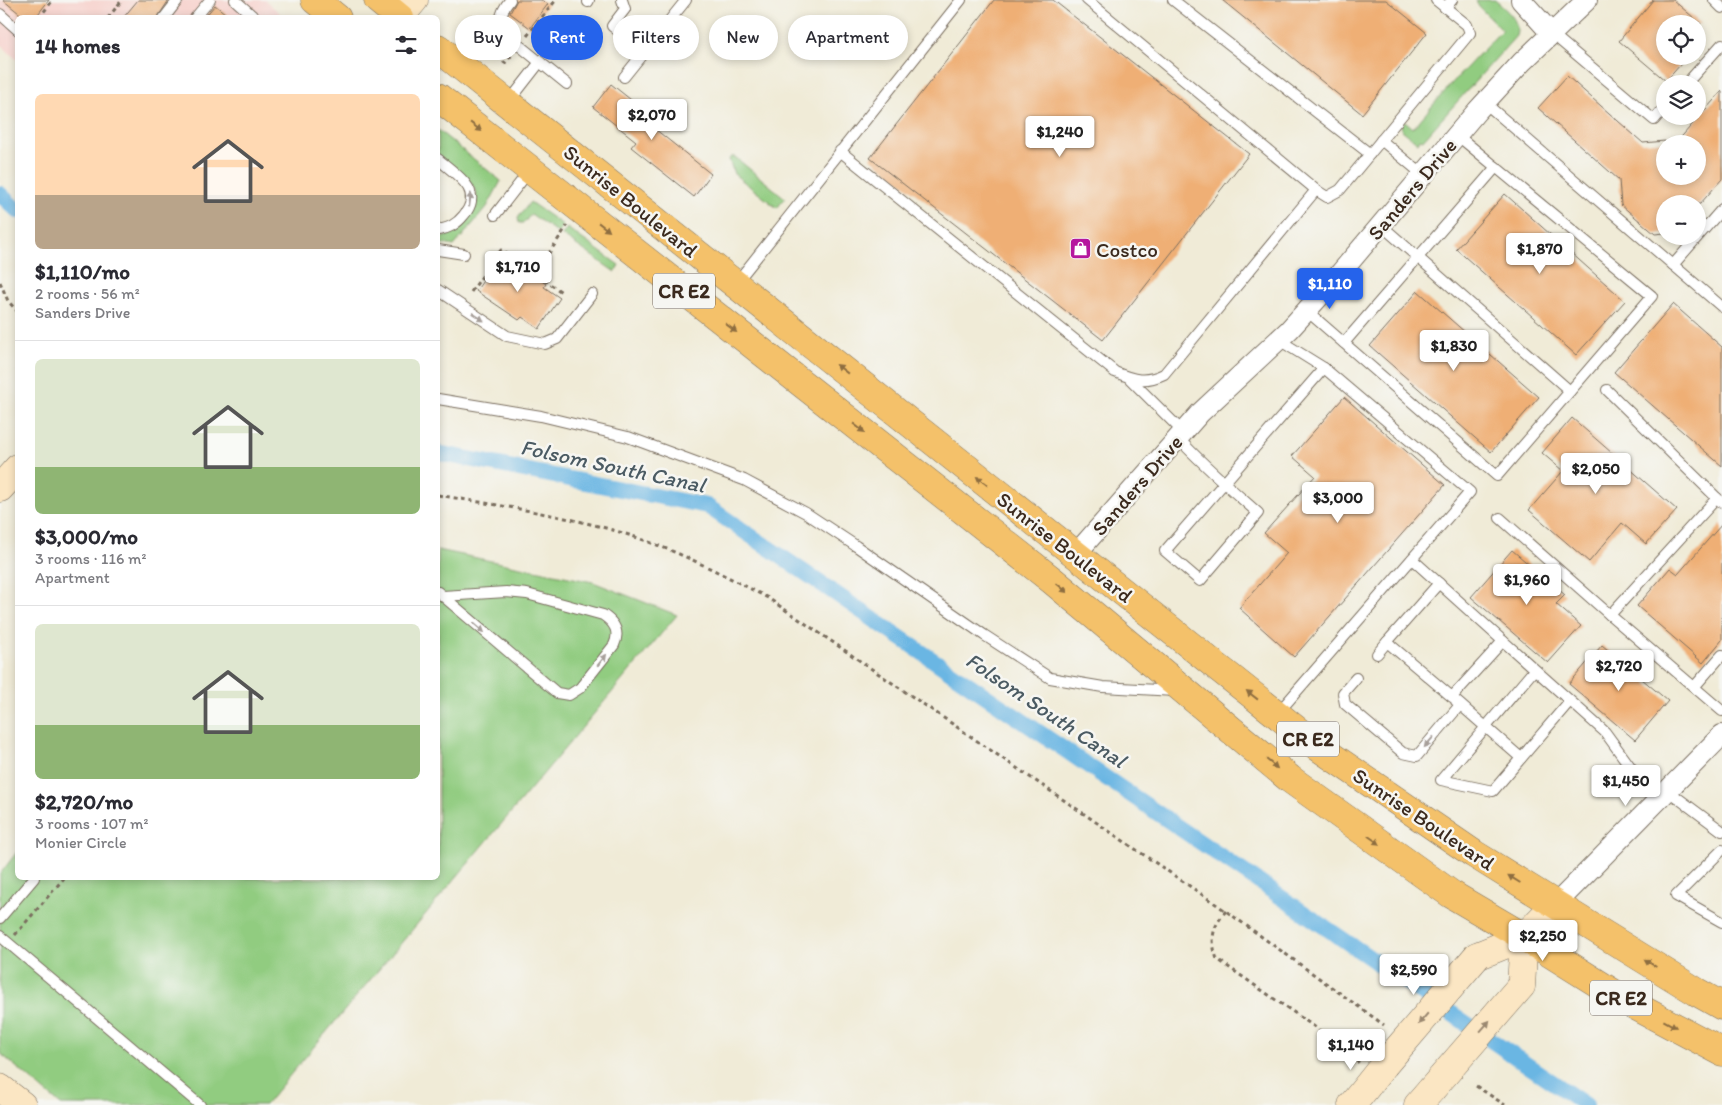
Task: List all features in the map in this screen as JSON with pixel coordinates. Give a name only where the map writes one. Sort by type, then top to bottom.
[{"type":"main road","points":[[315,0],[333,15]]},
{"type":"main road","points":[[378,0],[397,15]]},
{"type":"main road","points":[[401,15],[414,0]]},
{"type":"main road","name":"Sunrise Boulevard","points":[[440,50],[1318,747],[1466,849],[1722,1006]]},
{"type":"main road","name":"Sunrise Boulevard","points":[[440,99],[1053,581],[1290,779],[1451,894],[1524,936],[1626,1001],[1722,1052]]},
{"type":"main road","points":[[0,488],[15,471]]},
{"type":"main road","points":[[983,525],[1018,536],[1045,557],[1056,560],[1076,555]]},
{"type":"main road","points":[[1352,1105],[1477,956],[1524,936],[1555,905]]},
{"type":"main road","points":[[1425,1098],[1521,986],[1524,936]]},
{"type":"main road","points":[[0,1088],[22,1105]]},
{"type":"street","points":[[1521,0],[1551,33]]},
{"type":"street","name":"Sanders Drive","points":[[1076,555],[1200,413],[1279,340],[1306,311],[1522,62],[1587,0]]},
{"type":"street","points":[[1555,905],[1722,735]]},
{"type":"lane","points":[[166,15],[178,0]]},
{"type":"lane","points":[[198,15],[210,0]]},
{"type":"lane","points":[[235,0],[252,15]]},
{"type":"lane","points":[[510,0],[502,10],[501,21],[503,29],[510,38],[567,84]]},
{"type":"lane","points":[[620,15],[625,9],[622,0]]},
{"type":"lane","points":[[735,284],[961,0]]},
{"type":"lane","points":[[1087,0],[1316,190],[1327,197],[1340,190],[1470,33],[1467,25],[1449,4],[1436,0]]},
{"type":"lane","points":[[1173,0],[1370,154]]},
{"type":"lane","points":[[1714,0],[1722,8]]},
{"type":"lane","points":[[670,15],[679,2]]},
{"type":"lane","points":[[0,14],[15,27]]},
{"type":"lane","points":[[1551,33],[1654,120],[1656,118]]},
{"type":"lane","points":[[1694,75],[1722,44]]},
{"type":"lane","points":[[624,77],[638,60]]},
{"type":"lane","points":[[507,103],[540,62]]},
{"type":"lane","points":[[1485,103],[1722,307]]},
{"type":"lane","points":[[1306,311],[1497,476],[1652,296],[1457,135]]},
{"type":"lane","points":[[1382,140],[1423,175]]},
{"type":"lane","points":[[840,151],[1115,372],[1130,379],[1224,482],[1258,513],[1200,581],[1164,551],[1224,482],[1324,368]]},
{"type":"lane","points":[[440,162],[466,184],[471,193],[471,204],[463,217],[451,228],[440,230]]},
{"type":"lane","points":[[1344,344],[1496,167]]},
{"type":"lane","points":[[495,215],[530,170]]},
{"type":"lane","points":[[1130,379],[1152,379],[1164,374],[1316,190]]},
{"type":"lane","points":[[1673,265],[1722,209]]},
{"type":"lane","points":[[1381,225],[1570,390]]},
{"type":"lane","points":[[440,250],[464,254]]},
{"type":"lane","points":[[440,291],[506,336],[545,344],[557,339],[592,294]]},
{"type":"lane","points":[[1277,714],[1470,492],[1324,368],[1279,340]]},
{"type":"lane","points":[[1606,390],[1720,500],[1610,615]]},
{"type":"lane","points":[[440,400],[541,416],[628,437],[744,480],[806,513],[1050,678],[1103,687],[1185,692]]},
{"type":"lane","points":[[1500,518],[1722,711]]},
{"type":"lane","points":[[1412,559],[1605,732],[1661,796],[1722,830]]},
{"type":"lane","points":[[1377,654],[1439,583]]},
{"type":"lane","points":[[506,592],[527,594],[603,615],[617,630],[617,638],[614,645],[580,688],[569,695],[557,693],[440,594],[506,592]]},
{"type":"lane","points":[[1452,697],[1502,641]]},
{"type":"lane","points":[[1387,642],[1521,758]]},
{"type":"lane","points":[[1695,686],[1722,655]]},
{"type":"lane","points":[[1534,670],[1441,780],[1493,791],[1570,702]]},
{"type":"lane","points":[[1356,678],[1343,693],[1345,704],[1403,753],[1417,756],[1460,705]]},
{"type":"lane","points":[[1720,855],[1676,896],[1722,922]]},
{"type":"lane","points":[[0,918],[32,880]]},
{"type":"lane","points":[[4,940],[200,1105]]},
{"type":"path","points":[[41,15],[53,0]]},
{"type":"path","points":[[110,15],[122,0]]},
{"type":"path","points":[[535,274],[567,226]]},
{"type":"path","points":[[471,292],[502,250],[562,293]]},
{"type":"path","points":[[0,282],[8,301],[15,309]]},
{"type":"path","points":[[440,495],[584,522],[628,535],[721,572],[776,604],[1226,911],[1384,1025]]},
{"type":"path","points":[[4,940],[62,880]]},
{"type":"path","points":[[1226,911],[1217,921],[1212,945],[1217,959],[1342,1046],[1358,1063],[1380,1071]]},
{"type":"path","points":[[1476,1086],[1505,1105]]},
{"type":"shaded area","points":[[0,0],[265,0],[282,15],[15,15],[15,58],[0,44]]},
{"type":"green space","points":[[1476,0],[1495,0],[1504,8],[1514,20],[1517,30],[1516,36],[1423,140],[1420,139],[1418,143],[1402,130],[1401,124],[1405,121],[1413,128],[1502,30],[1479,7]]},
{"type":"green space","points":[[440,132],[501,181],[487,207],[454,246],[440,243],[440,238],[459,228],[472,209],[477,194],[472,185],[440,157]]},
{"type":"green space","points":[[735,157],[785,198],[777,208],[734,174],[729,159]]},
{"type":"green space","points":[[530,202],[563,225],[558,233],[531,214],[524,223],[519,223],[518,218]]},
{"type":"green space","points":[[567,228],[619,265],[615,272],[562,235]]},
{"type":"green space","points":[[440,550],[593,582],[677,615],[265,1105],[61,1105],[0,1053],[0,874],[15,855],[15,880],[440,880]]},
{"type":"building","points":[[3,0],[49,0],[37,15],[21,15]]},
{"type":"building","points":[[138,0],[169,0],[159,15],[126,15]]},
{"type":"building","points":[[517,0],[541,0],[548,4],[540,15],[531,15],[530,28],[521,21],[521,15],[510,13]]},
{"type":"building","name":"Costco","points":[[994,0],[1053,0],[1249,154],[1103,340],[870,158]]},
{"type":"building","points":[[1222,0],[1386,0],[1427,33],[1362,114]]},
{"type":"building","points":[[1653,0],[1673,0],[1690,15],[1656,15],[1656,65],[1680,65],[1671,75],[1659,75],[1619,41]]},
{"type":"building","points":[[215,5],[227,15],[207,15]]},
{"type":"building","points":[[1567,76],[1643,143],[1656,142],[1656,185],[1706,185],[1706,135],[1683,135],[1692,125],[1706,125],[1706,109],[1722,91],[1722,179],[1706,197],[1706,195],[1656,195],[1655,234],[1621,205],[1619,180],[1538,108]]},
{"type":"building","points":[[611,84],[655,119],[650,125],[711,174],[694,197],[631,147],[636,141],[593,107]]},
{"type":"building","points":[[1505,194],[1625,301],[1576,355],[1456,249]]},
{"type":"building","points":[[500,256],[519,269],[520,266],[546,284],[544,287],[560,298],[539,329],[522,317],[519,320],[476,291]]},
{"type":"building","points":[[1418,291],[1539,397],[1491,452],[1370,346]]},
{"type":"building","points":[[1673,304],[1722,347],[1722,466],[1614,372]]},
{"type":"building","points":[[1344,397],[1445,485],[1294,657],[1239,608],[1287,553],[1264,533],[1315,476],[1292,456]]},
{"type":"building","points":[[1572,418],[1677,510],[1646,544],[1622,523],[1589,562],[1529,510],[1563,471],[1542,453]]},
{"type":"building","points":[[1722,524],[1722,640],[1703,663],[1637,606],[1670,568],[1678,574]]},
{"type":"building","points":[[1512,550],[1565,595],[1556,604],[1581,626],[1548,663],[1471,597]]},
{"type":"building","points":[[1602,645],[1668,701],[1635,740],[1569,684]]},
{"type":"waterway","name":"Folsom South Canal","points":[[0,194],[15,208]]},
{"type":"waterway","name":"Folsom South Canal","points":[[440,453],[707,506],[1586,1105]]},
{"type":"place","name":"Costco","points":[[1080,249]]}]
